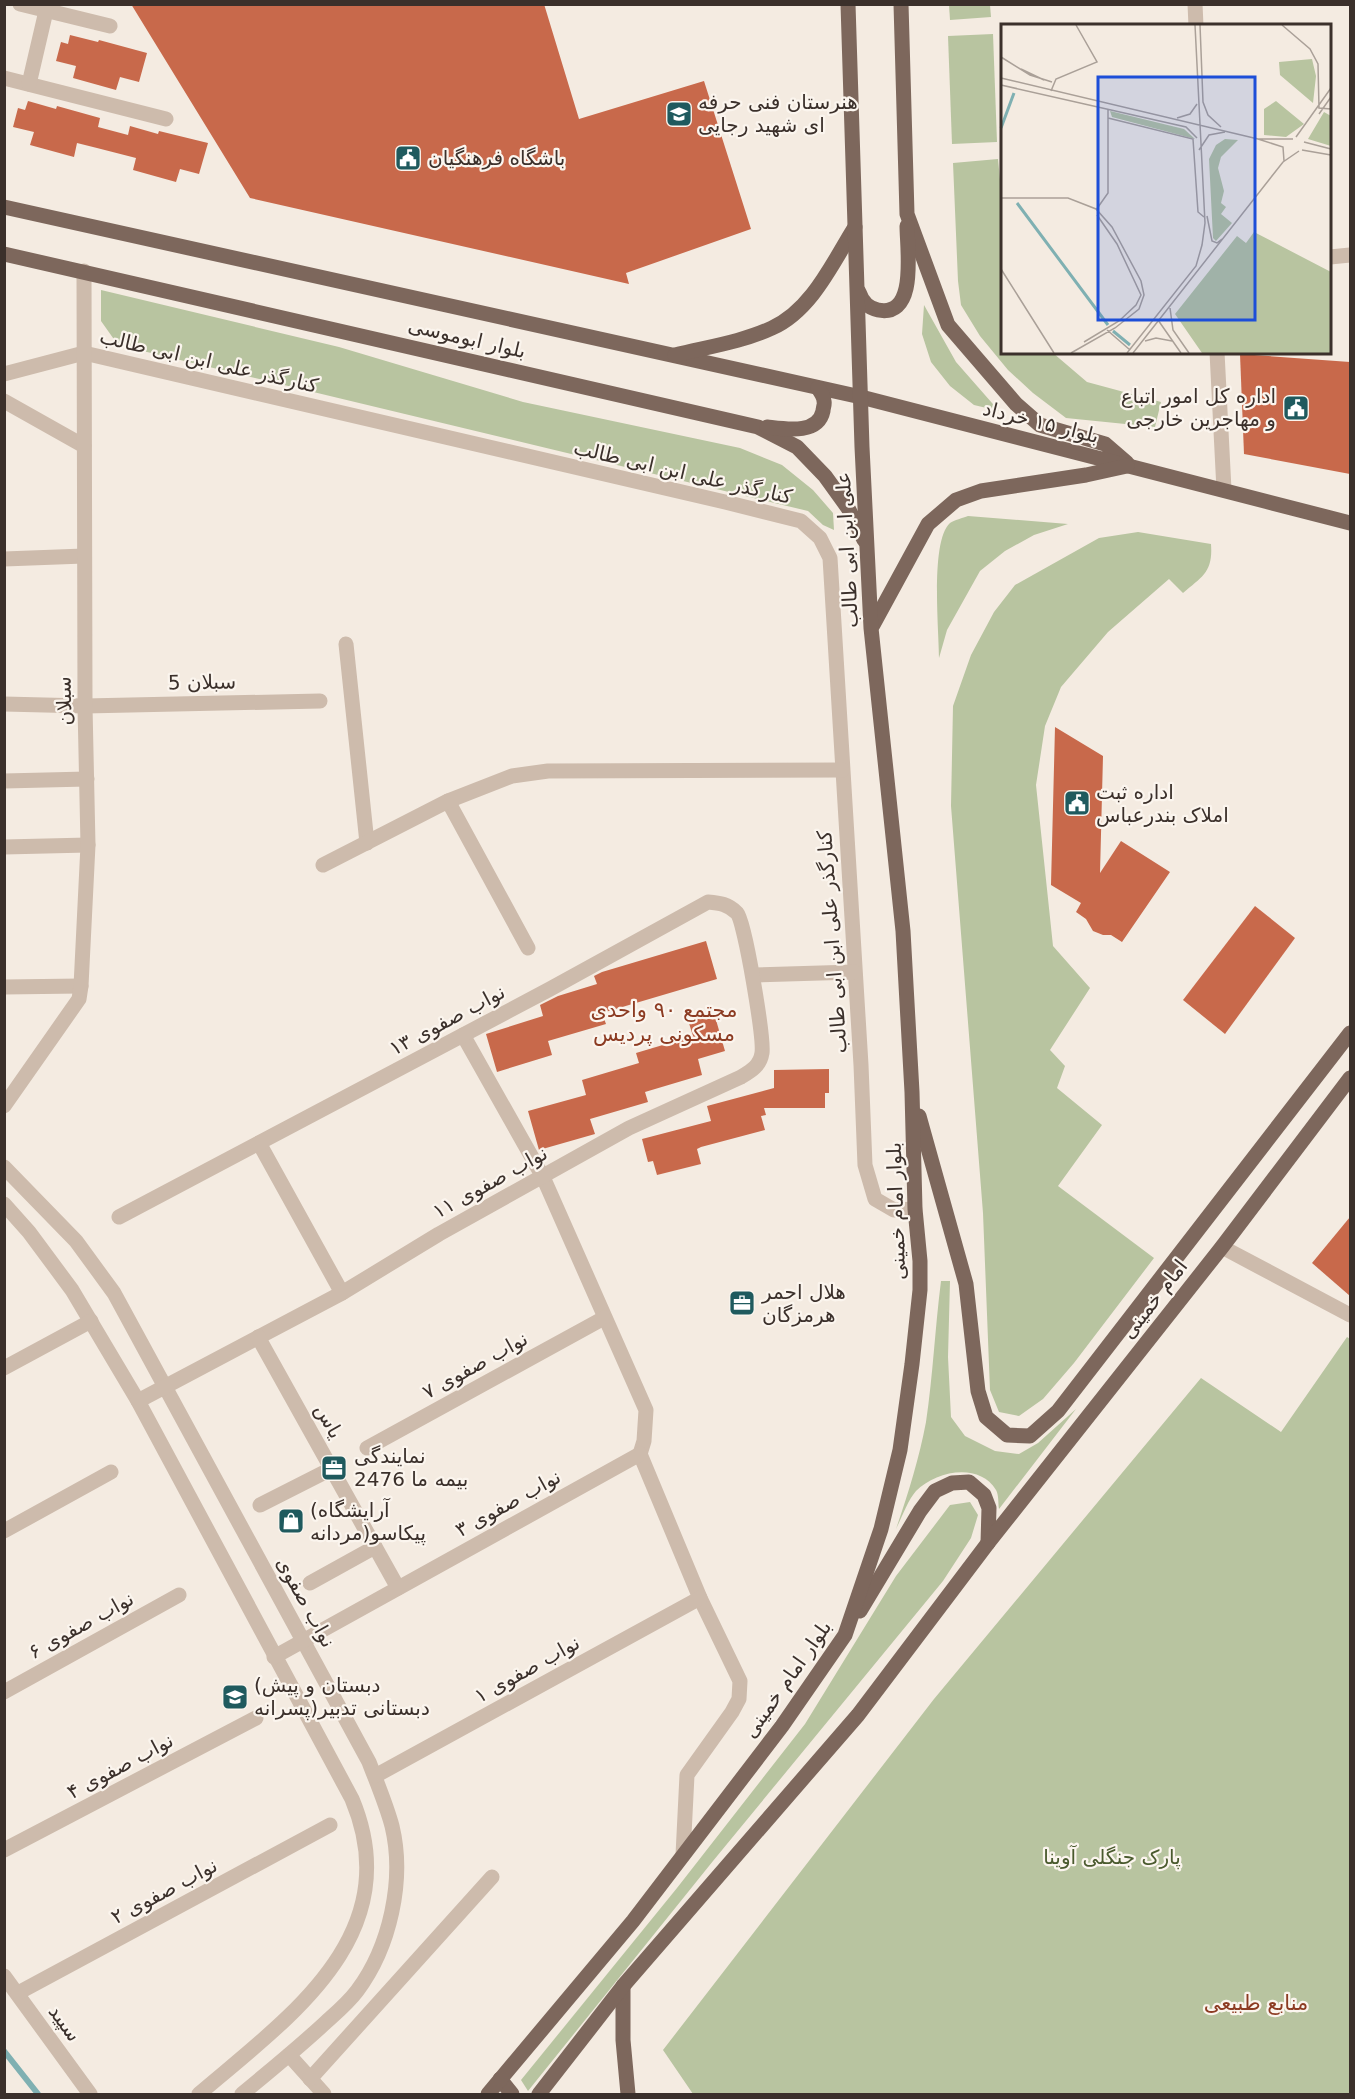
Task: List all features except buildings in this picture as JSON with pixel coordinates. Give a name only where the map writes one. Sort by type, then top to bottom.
[{"type":"main road","name":"علی ابن ابی طالب","points":[[848,4],[871,628],[903,931],[912,1092]]},
{"type":"main road","points":[[858,286],[863,302],[878,310],[895,308],[901,302],[907,286],[901,4]]},
{"type":"main road","name":"بلوار ابوموسی","points":[[4,207],[861,397]]},
{"type":"main road","points":[[907,214],[948,325],[1016,404],[1040,425],[1105,444],[1130,465]]},
{"type":"main road","points":[[671,356],[747,337],[773,327],[792,315],[818,286],[855,227]]},
{"type":"main road","name":"بلوار ابوموسی","points":[[4,254],[759,427],[797,447],[825,476],[849,508],[867,546]]},
{"type":"main road","points":[[759,427],[792,430],[809,427],[822,416],[824,401],[818,388]]},
{"type":"main road","name":"بلوار ۱۵ خرداد","points":[[861,397],[1350,523]]},
{"type":"main road","points":[[871,628],[928,524],[956,500],[981,490],[1086,475],[1130,465]]},
{"type":"main road","points":[[912,1092],[966,1284],[978,1391],[986,1417],[1007,1435],[1030,1436],[1058,1411],[1350,1033]]},
{"type":"main road","name":"امام خمینی","points":[[988,1543],[1222,1247],[1350,1078]]},
{"type":"main road","name":"بلوار امام خمینی","points":[[488,2094],[633,1921],[782,1726],[845,1635],[881,1529],[900,1450],[912,1364],[920,1290],[920,1261],[915,1209],[912,1092]]},
{"type":"main road","points":[[539,2094],[623,1986],[858,1714],[988,1543],[989,1508],[984,1495],[969,1482],[952,1483],[935,1491],[920,1511],[845,1635]]},
{"type":"main road","points":[[623,1986],[623,2040],[628,2094]]},
{"type":"main road","points":[[500,2079],[512,2094]]},
{"type":"street","points":[[20,4],[110,26]]},
{"type":"street","points":[[1195,4],[1196,24]]},
{"type":"street","points":[[29,84],[46,11]]},
{"type":"street","points":[[4,78],[166,119]]},
{"type":"street","points":[[1331,257],[1350,255]]},
{"type":"street","name":"سبلان","points":[[4,1106],[79,999],[81,986],[88,845],[85,706],[84,271]]},
{"type":"street","points":[[4,374],[84,354]]},
{"type":"street","name":"کنارگذر علی ابن ابی طالب","points":[[84,354],[801,521],[820,538],[830,558],[866,1165],[874,1199],[894,1210],[915,1209]]},
{"type":"street","points":[[1217,354],[1224,490]]},
{"type":"street","points":[[4,401],[84,446]]},
{"type":"street","points":[[4,559],[84,556]]},
{"type":"street","points":[[346,644],[367,843]]},
{"type":"street","name":"سبلان 5","points":[[4,704],[85,706],[320,701]]},
{"type":"street","points":[[323,866],[448,801],[512,776],[548,771],[842,770]]},
{"type":"street","points":[[4,781],[87,779]]},
{"type":"street","points":[[448,801],[528,948]]},
{"type":"street","points":[[4,847],[88,845]]},
{"type":"street","name":"نواب صفوی ۱۳","points":[[119,1217],[708,903],[725,903],[739,915],[753,975]]},
{"type":"street","points":[[753,975],[854,972]]},
{"type":"street","name":"نواب صفوی ۱۱","points":[[138,1401],[342,1293],[439,1234],[628,1128],[741,1077],[756,1067],[762,1053],[753,975]]},
{"type":"street","points":[[4,987],[81,986]]},
{"type":"street","points":[[463,1035],[543,1177],[646,1410],[644,1441],[640,1454],[700,1598],[740,1681],[739,1699],[687,1775],[683,1855]]},
{"type":"street","points":[[259,1143],[342,1293]]},
{"type":"street","name":"نواب صفوی","points":[[4,1167],[76,1241],[114,1293],[369,1762],[393,1828],[396,1888],[382,1945],[357,1991],[315,2032],[242,2094]]},
{"type":"street","points":[[4,1204],[29,1232],[66,1281],[138,1401],[357,1813],[364,1835],[367,1857],[365,1895],[357,1924],[329,1974],[295,2013],[199,2094]]},
{"type":"street","points":[[1222,1247],[1350,1315]]},
{"type":"street","name":"نواب صفوی ۷","points":[[367,1448],[604,1318]]},
{"type":"street","points":[[4,1368],[91,1321]]},
{"type":"street","name":"یاس","points":[[258,1338],[398,1588]]},
{"type":"street","name":"نواب صفوی ۳","points":[[274,1657],[640,1454]]},
{"type":"street","points":[[260,1505],[331,1468]]},
{"type":"street","points":[[4,1531],[111,1472]]},
{"type":"street","points":[[310,1582],[375,1547]]},
{"type":"street","name":"نواب صفوی ۶","points":[[4,1692],[179,1595]]},
{"type":"street","name":"نواب صفوی ۱","points":[[375,1776],[700,1598]]},
{"type":"street","name":"نواب صفوی ۴","points":[[4,1850],[256,1718]]},
{"type":"street","name":"نواب صفوی ۲","points":[[18,1993],[330,1825]]},
{"type":"street","points":[[310,2079],[492,1877]]},
{"type":"street","name":"سپید","points":[[4,1976],[90,2094]]},
{"type":"street","points":[[289,2055],[324,2094]]},
{"type":"green space","points":[[949,5],[990,5],[991,17],[950,20]]},
{"type":"green space","points":[[993,34],[997,142],[952,144],[948,36]]},
{"type":"green space","points":[[998,159],[1001,190],[1001,354],[1054,354],[1087,382],[1161,402],[1155,427],[1066,418],[1008,370],[980,336],[961,305],[953,163]]},
{"type":"green space","points":[[101,290],[339,347],[523,402],[740,448],[782,465],[813,490],[833,513],[834,530],[823,525],[808,511],[118,345],[101,321]]},
{"type":"green space","points":[[924,305],[956,362],[999,411],[974,405],[950,386],[931,362],[922,334]]},
{"type":"green space","points":[[968,516],[1068,524],[1034,535],[1005,551],[980,571],[947,630],[939,658],[937,587],[940,548],[944,533],[950,523]]},
{"type":"green space","points":[[1138,532],[1211,544],[1208,567],[1205,573],[1183,593],[1169,579],[1108,632],[1061,687],[1045,726],[1036,785],[1053,946],[1090,988],[1050,1050],[1065,1066],[1057,1088],[1102,1125],[1058,1186],[1154,1258],[1074,1363],[1043,1399],[1019,1416],[999,1412],[990,1390],[983,1213],[951,806],[953,706],[971,655],[994,612],[1015,585],[1099,538]]},
{"type":"green space","points":[[941,1281],[950,1281],[948,1357],[951,1417],[965,1436],[995,1451],[1019,1454],[1038,1443],[1076,1409],[999,1509],[997,1492],[989,1481],[979,1476],[957,1472],[935,1478],[916,1491],[896,1529],[913,1476],[926,1422]]},
{"type":"green space","name":"پارک جنگلی آوینا","points":[[1347,1337],[1350,1339],[1350,2094],[693,2094],[663,2050],[934,1699],[1201,1378],[1281,1432]]},
{"type":"green space","points":[[970,1502],[978,1515],[971,1538],[943,1581],[528,2091],[521,2080],[677,1888],[805,1724],[896,1576],[950,1505]]},
{"type":"waterway","points":[[4,2051],[38,2094]]},
{"type":"place","name":"هنرستان فنی حرفه ای شهید رجایی","points":[[679,114]]},
{"type":"place","name":"باشگاه فرهنگیان","points":[[408,158]]},
{"type":"place","name":"اداره کل امور اتباع و مهاجرین خارجی","points":[[1296,408]]},
{"type":"place","name":"اداره ثبت املاک بندرعباس","points":[[1077,803]]},
{"type":"place","name":"هلال احمر هرمزگان","points":[[742,1303]]},
{"type":"place","name":"نمایندگی بیمه ما 2476","points":[[334,1468]]},
{"type":"place","name":"(آرایشگاه پیکاسو(مردانه","points":[[291,1521]]},
{"type":"place","name":"(دبستان و پیش دبستانی تدبیر(پسرانه","points":[[235,1697]]},
{"type":"district","name":"مجتمع ٩٠ واحدی مسکونی پردیس","points":[[664,1022]]},
{"type":"district","name":"منابع طبیعی","points":[[1256,2003]]}]
